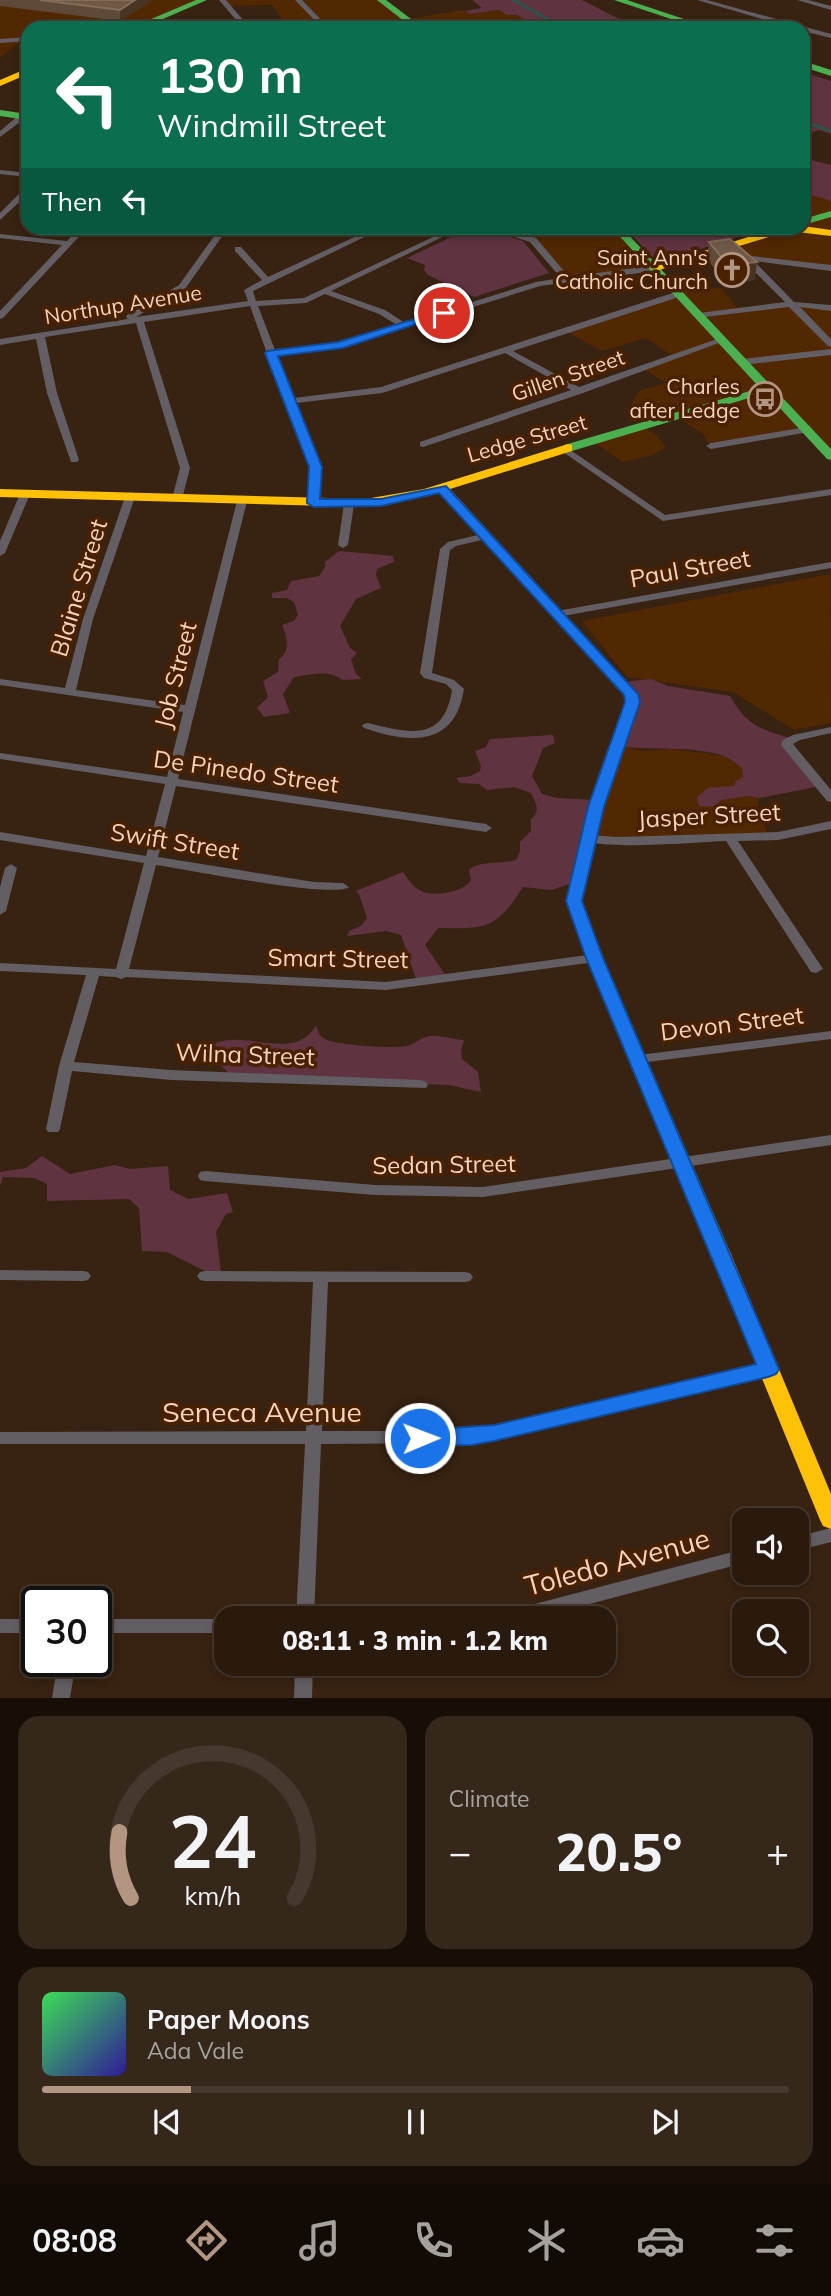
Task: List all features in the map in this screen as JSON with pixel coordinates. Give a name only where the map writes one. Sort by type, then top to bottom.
[{"type":"main road","points":[[156,21],[203,0]]},
{"type":"main road","points":[[381,0],[410,21]]},
{"type":"main road","points":[[600,0],[665,21]]},
{"type":"main road","points":[[618,0],[685,21]]},
{"type":"main road","points":[[810,60],[831,67]]},
{"type":"main road","points":[[810,66],[831,73]]},
{"type":"main road","points":[[0,83],[21,74]]},
{"type":"main road","points":[[0,113],[21,115]]},
{"type":"main road","points":[[810,220],[831,214]]},
{"type":"main road","points":[[810,231],[831,233]]},
{"type":"main road","points":[[624,235],[831,456]]},
{"type":"main road","points":[[655,268],[762,235]]},
{"type":"main road","name":"Ledge Street","points":[[0,494],[381,503],[442,488],[470,477],[768,389]]},
{"type":"main road","points":[[442,488],[632,697],[588,839],[574,901],[595,958],[768,1369],[827,1502],[831,1520]]},
{"type":"street","points":[[222,0],[241,21]]},
{"type":"street","points":[[298,0],[319,21]]},
{"type":"street","points":[[700,0],[776,21]]},
{"type":"street","points":[[800,0],[831,8]]},
{"type":"street","points":[[810,30],[829,34]]},
{"type":"street","points":[[0,41],[21,40]]},
{"type":"street","points":[[0,135],[21,119]]},
{"type":"street","points":[[0,172],[21,174]]},
{"type":"street","points":[[0,218],[21,197]]},
{"type":"street","points":[[0,316],[76,235]]},
{"type":"street","points":[[122,322],[183,286],[219,235]]},
{"type":"street","points":[[314,503],[316,467],[248,290],[364,235]]},
{"type":"street","name":"Northup Avenue","points":[[0,342],[139,319],[252,304],[306,300],[443,235]]},
{"type":"street","points":[[517,235],[533,240],[566,279]]},
{"type":"street","points":[[0,236],[67,243]]},
{"type":"street","points":[[721,246],[746,258],[831,268]]},
{"type":"street","points":[[238,249],[266,281]]},
{"type":"street","points":[[746,258],[831,344]]},
{"type":"street","points":[[271,353],[339,346],[539,284],[655,268]]},
{"type":"street","points":[[326,292],[383,312],[404,326]]},
{"type":"street","points":[[289,401],[373,393],[678,294]]},
{"type":"street","points":[[699,316],[791,304],[831,308]]},
{"type":"street","points":[[139,319],[185,468],[177,499]]},
{"type":"street","points":[[40,335],[52,393],[74,460]]},
{"type":"street","name":"Gillen Street","points":[[424,444],[723,340]]},
{"type":"street","points":[[506,351],[580,391]]},
{"type":"street","points":[[743,362],[831,352]]},
{"type":"street","points":[[710,446],[806,430]]},
{"type":"street","points":[[566,450],[663,518],[831,492]]},
{"type":"street","points":[[0,553],[25,494]]},
{"type":"street","name":"Blaine Street","points":[[70,692],[88,619],[130,497]]},
{"type":"street","name":"Job Street","points":[[121,975],[242,501]]},
{"type":"street","points":[[343,545],[349,504]]},
{"type":"street","points":[[368,726],[391,736],[404,737],[435,730],[446,722],[455,708],[458,690],[450,682],[428,676],[427,668],[445,549],[452,544],[486,536]]},
{"type":"street","name":"Paul Street","points":[[557,614],[831,565]]},
{"type":"street","points":[[0,682],[188,709]]},
{"type":"street","points":[[831,730],[797,737],[787,742],[796,758],[831,798]]},
{"type":"street","name":"De Pinedo Street","points":[[0,756],[486,828]]},
{"type":"street","name":"Jasper Street","points":[[588,839],[618,841],[787,835],[831,825]]},
{"type":"street","name":"Swift Street","points":[[0,836],[314,886],[343,887]]},
{"type":"street","points":[[729,838],[816,969]]},
{"type":"street","points":[[0,911],[11,868]]},
{"type":"street","name":"Smart Street","points":[[94,971],[121,975],[386,986],[595,958]]},
{"type":"street","points":[[0,967],[94,971],[66,1066],[53,1129]]},
{"type":"street","name":"Devon Street","points":[[639,1059],[831,1035]]},
{"type":"street","name":"Wilna Street","points":[[66,1066],[172,1075],[421,1085]]},
{"type":"street","name":"Sedan Street","points":[[205,1176],[375,1190],[503,1191],[831,1140]]},
{"type":"street","points":[[0,1275],[83,1276]]},
{"type":"street","points":[[205,1276],[465,1277]]},
{"type":"street","points":[[307,1606],[321,1278]]},
{"type":"street","name":"Seneca Avenue","points":[[0,1438],[472,1437],[768,1369]]},
{"type":"street","points":[[809,1541],[831,1535]]},
{"type":"street","name":"Toledo Avenue","points":[[554,1606],[732,1559]]},
{"type":"street","points":[[0,1626],[21,1626]]},
{"type":"street","points":[[112,1626],[214,1626]]},
{"type":"street","points":[[303,1698],[304,1676]]},
{"type":"street","points":[[61,1698],[64,1677]]},
{"type":"shaded area","points":[[0,0],[198,0],[148,21],[21,21],[21,41],[0,58]]},
{"type":"shaded area","points":[[221,0],[381,0],[408,19],[462,10],[470,14],[499,10],[527,21],[292,21],[283,20],[272,5],[229,6]]},
{"type":"shaded area","points":[[472,0],[582,0],[617,18],[631,21],[527,21],[499,10],[470,14],[465,11],[482,8]]},
{"type":"shaded area","points":[[810,74],[831,81],[831,134],[819,130],[810,133]]},
{"type":"shaded area","points":[[810,160],[831,165],[831,201],[810,194]]},
{"type":"shaded area","points":[[810,193],[831,201],[831,271],[750,259],[720,246],[754,235],[810,235]]},
{"type":"shaded area","points":[[455,235],[503,235],[523,241],[549,273],[474,297],[428,275],[424,270],[425,265],[407,258]]},
{"type":"shaded area","points":[[623,235],[655,268],[561,278],[524,236]]},
{"type":"shaded area","points":[[632,235],[744,235],[658,263]]},
{"type":"shaded area","points":[[721,288],[738,309],[787,302],[831,308],[831,339],[828,339],[831,344],[831,456],[807,431],[711,446],[703,434],[679,418],[669,419],[654,409],[629,408],[639,391],[666,383],[643,369],[674,357],[646,338],[601,351],[564,330],[676,294],[676,291]]},
{"type":"shaded area","points":[[644,427],[656,435],[666,447],[650,456],[623,462],[595,443]]},
{"type":"shaded area","points":[[339,551],[393,556],[394,562],[377,569],[376,575],[381,588],[356,599],[340,626],[350,648],[357,653],[351,660],[356,674],[362,679],[342,680],[325,674],[294,677],[283,694],[290,713],[264,717],[257,708],[268,697],[263,681],[278,672],[279,659],[287,648],[282,625],[294,621],[298,615],[294,602],[287,598],[272,598],[272,593],[287,590],[291,581],[319,576],[325,562]]},
{"type":"shaded area","points":[[830,574],[831,723],[794,730],[733,692],[627,677],[582,621]]},
{"type":"shaded area","points":[[651,679],[668,686],[730,696],[749,721],[793,739],[792,748],[821,786],[759,798],[748,796],[721,800],[715,807],[699,806],[697,797],[708,788],[734,786],[736,781],[743,777],[742,768],[726,757],[712,753],[615,746],[631,696],[621,682]]},
{"type":"shaded area","points":[[553,735],[555,743],[543,748],[532,776],[542,794],[557,798],[593,800],[573,883],[551,890],[523,887],[505,912],[488,924],[467,928],[438,928],[425,945],[446,976],[416,979],[401,935],[386,931],[347,936],[349,931],[361,926],[367,918],[356,891],[403,872],[414,886],[423,892],[450,892],[468,884],[471,880],[469,870],[474,867],[517,859],[520,842],[531,831],[531,819],[537,810],[531,793],[514,787],[487,790],[479,784],[460,783],[456,778],[471,776],[480,771],[481,766],[475,751],[486,747],[490,739]]},
{"type":"shaded area","points":[[615,746],[645,751],[673,749],[725,756],[742,768],[743,778],[709,806],[715,807],[720,800],[748,796],[759,798],[757,809],[768,834],[594,838]]},
{"type":"shaded area","points":[[316,1025],[325,1039],[352,1045],[400,1047],[432,1036],[464,1040],[462,1059],[478,1072],[481,1092],[449,1085],[232,1076],[216,1061],[212,1045],[238,1040],[282,1044],[295,1042],[307,1036]]},
{"type":"shaded area","points":[[42,1156],[70,1174],[115,1165],[130,1169],[168,1166],[170,1190],[188,1199],[227,1193],[233,1212],[226,1214],[216,1232],[221,1272],[207,1272],[167,1252],[142,1251],[139,1208],[129,1199],[47,1201],[47,1184],[34,1178],[3,1177],[0,1186],[0,1172],[26,1168]]},
{"type":"building","points":[[40,0],[135,0],[120,10]]},
{"type":"building","points":[[730,239],[757,262],[728,265],[709,242]]},
{"type":"waterway","points":[[513,0],[551,21]]},
{"type":"waterway","points":[[810,124],[831,131]]},
{"type":"traffic: fast","points":[[151,21],[203,0]]},
{"type":"traffic: fast","points":[[381,0],[410,21]]},
{"type":"traffic: fast","points":[[618,0],[685,21]]},
{"type":"traffic: fast","points":[[810,66],[831,73]]},
{"type":"traffic: fast","points":[[0,113],[21,116]]},
{"type":"traffic: fast","points":[[810,220],[831,214]]},
{"type":"traffic: fast","points":[[624,235],[831,456]]},
{"type":"traffic: fast","points":[[568,448],[768,389]]},
{"type":"traffic: fast","points":[[576,907],[595,958],[721,1254]]},
{"type":"traffic: slow","points":[[0,83],[21,74]]},
{"type":"traffic: slow","points":[[810,230],[831,233]]},
{"type":"traffic: slow","points":[[655,268],[763,235]]},
{"type":"traffic: slow","points":[[0,493],[365,503],[426,492],[568,448]]},
{"type":"traffic: slow","points":[[442,488],[631,694],[633,702],[596,807],[574,901],[576,907]]},
{"type":"traffic: slow","points":[[721,1254],[831,1520]]},
{"type":"place","name":"Saint Ann's Catholic Church","points":[[732,270]]},
{"type":"place","name":"Charles after Ledge","points":[[765,399]]},
{"type":"route","points":[[420,1438],[472,1437],[494,1433],[768,1369],[576,912],[575,893],[596,807],[633,702],[631,694],[442,488],[381,503],[314,503],[316,467],[271,353],[339,346],[444,313]]}]
